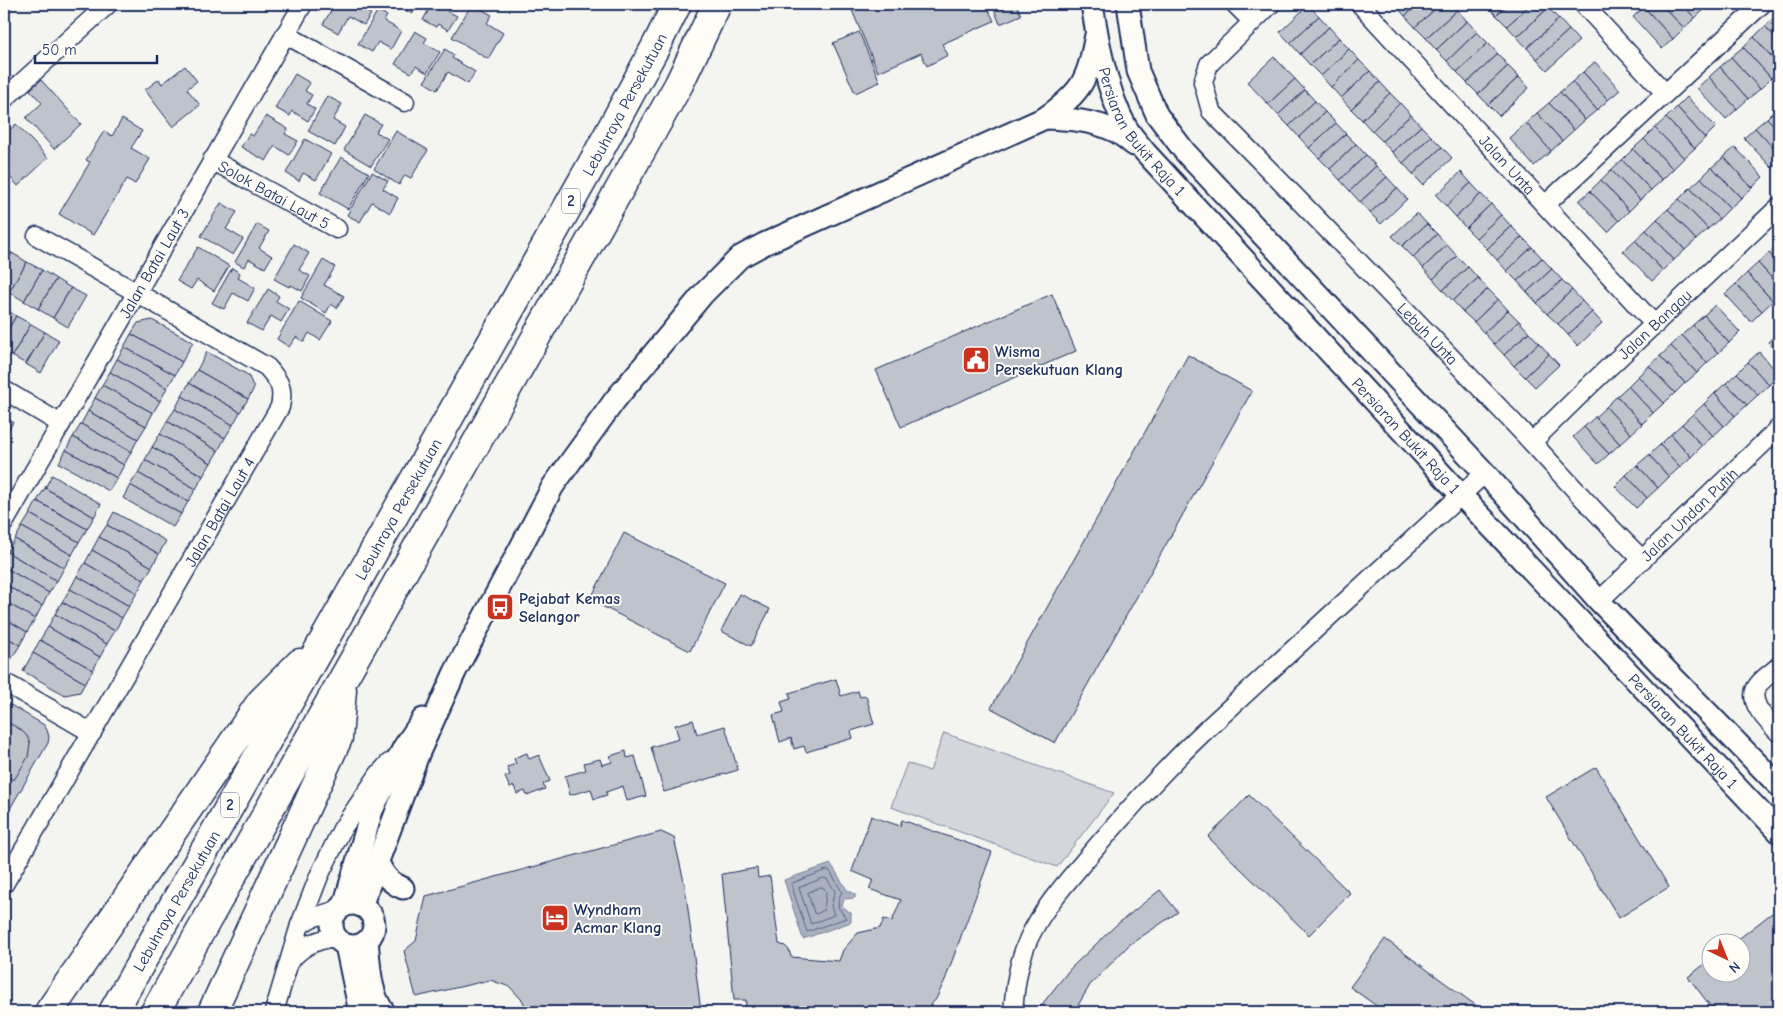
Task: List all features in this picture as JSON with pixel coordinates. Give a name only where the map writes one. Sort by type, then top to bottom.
[{"type":"highway","name":"Lebuhraya Persekutuan","points":[[113,1012],[592,164],[656,46],[676,4]]},
{"type":"highway","name":"2","points":[[160,1003],[679,84],[718,4]]},
{"type":"highway","points":[[49,1012],[261,702],[328,633]]},
{"type":"highway","points":[[212,1012],[338,738],[343,679]]},
{"type":"street","points":[[4,99],[108,4]]},
{"type":"street","name":"Jalan Batai Laut 3","points":[[4,523],[303,4]]},
{"type":"street","name":"Persiaran Bukit Raja 1","points":[[1092,4],[1096,35],[1119,111],[1127,129],[1145,152],[1461,495],[1779,832]]},
{"type":"street","name":"Persiaran Bukit Raja 1","points":[[1128,4],[1138,71],[1157,115],[1185,152],[1485,473],[1599,601],[1779,786]]},
{"type":"street","points":[[1235,4],[1252,21],[1270,4]]},
{"type":"street","name":"Jalan Unta","points":[[1360,4],[1655,325]]},
{"type":"street","points":[[1583,4],[1666,93]]},
{"type":"street","points":[[1544,205],[1762,4]]},
{"type":"street","name":"Lebuh Unta","points":[[1252,21],[1208,64],[1203,82],[1211,111],[1358,260],[1643,560]]},
{"type":"street","points":[[285,34],[405,102]]},
{"type":"street","points":[[360,1012],[340,940],[333,931],[332,920],[348,907],[378,862],[419,752],[455,672],[553,486],[614,400],[702,294],[740,257],[764,244],[1045,118],[1078,92],[1090,68],[1096,35]]},
{"type":"street","points":[[1045,118],[1078,120],[1100,126],[1115,132],[1145,152]]},
{"type":"street","name":"Solok Batai Laut 5","points":[[212,160],[337,229]]},
{"type":"street","name":"Jalan Bangau","points":[[1532,442],[1779,207]]},
{"type":"street","name":"Jalan Batai Laut 4","points":[[4,884],[280,408],[283,393],[275,377],[267,367],[37,236]]},
{"type":"street","points":[[4,390],[61,424]]},
{"type":"street","name":"Jalan Undan Putih","points":[[1599,601],[1779,428]]},
{"type":"street","points":[[1013,1012],[1017,970],[1029,938],[1052,901],[1118,821],[1198,737],[1485,473]]},
{"type":"street","points":[[1779,666],[1756,686],[1754,700],[1759,712],[1779,733]]},
{"type":"street","points":[[348,907],[372,810],[404,747],[455,672]]},
{"type":"street","points":[[4,682],[92,733]]},
{"type":"street","points":[[274,1012],[300,925],[319,876],[342,829],[379,774],[404,747]]},
{"type":"street","points":[[378,862],[381,871],[387,878],[403,888]]},
{"type":"street","points":[[291,959],[309,943],[340,940],[353,946],[366,941],[374,928],[374,921],[371,914],[348,907],[311,918],[300,925]]},
{"type":"street","points":[[366,941],[372,986],[378,1004],[384,1012]]},
{"type":"shaded area","points":[[944,733],[1114,793],[1057,867],[891,807],[907,763],[930,771]]},
{"type":"water","points":[[831,864],[847,890],[855,894],[855,898],[844,899],[842,906],[851,913],[851,922],[803,939],[784,880]]},
{"type":"building","points":[[335,4],[362,4],[360,8],[371,14],[364,25],[348,16],[338,33],[323,24]]},
{"type":"building","points":[[394,4],[418,4],[412,14]]},
{"type":"building","points":[[432,4],[451,4],[447,11],[457,16],[448,30],[438,24],[436,27],[423,20]]},
{"type":"building","points":[[472,4],[492,15],[487,23],[503,33],[488,59],[452,37]]},
{"type":"building","points":[[860,4],[986,4],[994,21],[942,44],[948,55],[927,66],[921,53],[878,72],[851,8]]},
{"type":"building","points":[[992,4],[1016,4],[1021,15],[1000,24]]},
{"type":"building","points":[[1396,4],[1418,4],[1405,16]]},
{"type":"building","points":[[1418,4],[1441,4],[1415,27],[1405,16]]},
{"type":"building","points":[[1441,4],[1451,4],[1457,10],[1426,38],[1415,27]]},
{"type":"building","points":[[1486,4],[1509,4],[1496,15]]},
{"type":"building","points":[[1509,4],[1531,4],[1507,26],[1496,15]]},
{"type":"building","points":[[1531,4],[1545,4],[1548,8],[1517,37],[1507,26]]},
{"type":"building","points":[[1648,4],[1661,4],[1684,28],[1673,39],[1644,7]]},
{"type":"building","points":[[1661,4],[1682,4],[1695,18],[1684,28]]},
{"type":"building","points":[[1682,4],[1702,4],[1706,8],[1695,18]]},
{"type":"building","points":[[1308,5],[1319,16],[1290,43],[1280,32]]},
{"type":"building","points":[[1644,7],[1673,39],[1662,49],[1633,17]]},
{"type":"building","points":[[1548,8],[1559,19],[1527,48],[1517,37]]},
{"type":"building","points":[[378,10],[387,16],[384,21],[401,31],[391,49],[378,42],[372,52],[358,44]]},
{"type":"building","points":[[1457,10],[1467,21],[1436,50],[1426,38]]},
{"type":"building","points":[[1319,16],[1329,27],[1300,54],[1290,43]]},
{"type":"building","points":[[1776,16],[1779,20],[1779,42],[1765,26]]},
{"type":"building","points":[[1559,19],[1569,30],[1537,59],[1527,48]]},
{"type":"building","points":[[1467,21],[1477,32],[1447,61],[1436,50]]},
{"type":"building","points":[[1765,26],[1779,42],[1779,65],[1754,37]]},
{"type":"building","points":[[1329,27],[1339,38],[1310,65],[1300,54]]},
{"type":"building","points":[[1569,30],[1579,41],[1547,70],[1537,59]]},
{"type":"building","points":[[415,31],[427,38],[424,43],[440,52],[427,73],[416,66],[411,73],[395,64]]},
{"type":"building","points":[[859,32],[880,82],[855,93],[833,43]]},
{"type":"building","points":[[1477,32],[1488,43],[1457,72],[1447,61]]},
{"type":"building","points":[[1754,37],[1779,65],[1779,71],[1771,78],[1743,47]]},
{"type":"building","points":[[1339,38],[1349,49],[1321,76],[1310,65]]},
{"type":"building","points":[[1488,43],[1498,54],[1467,83],[1457,72]]},
{"type":"building","points":[[1743,47],[1771,78],[1760,89],[1731,57]]},
{"type":"building","points":[[445,49],[454,55],[452,58],[475,72],[468,84],[448,72],[437,90],[424,82]]},
{"type":"building","points":[[1349,49],[1359,60],[1331,87],[1321,76]]},
{"type":"building","points":[[1498,54],[1508,66],[1478,94],[1467,83]]},
{"type":"building","points":[[1274,57],[1295,79],[1268,104],[1247,82]]},
{"type":"building","points":[[1731,57],[1760,89],[1748,99],[1720,67]]},
{"type":"building","points":[[1359,60],[1370,71],[1341,98],[1331,87]]},
{"type":"building","points":[[1595,62],[1620,90],[1608,100],[1583,72]]},
{"type":"building","points":[[185,66],[197,81],[187,89],[200,105],[173,127],[145,90],[159,79],[162,84]]},
{"type":"building","points":[[1508,66],[1519,77],[1488,105],[1478,94]]},
{"type":"building","points":[[1720,67],[1748,99],[1737,109],[1709,77]]},
{"type":"building","points":[[1370,71],[1380,82],[1351,109],[1341,98]]},
{"type":"building","points":[[1583,72],[1608,100],[1597,110],[1572,82]]},
{"type":"building","points":[[295,74],[310,83],[305,91],[312,95],[307,104],[315,109],[308,121],[292,111],[290,116],[275,108]]},
{"type":"building","points":[[1519,77],[1529,88],[1499,116],[1488,105]]},
{"type":"building","points":[[1709,77],[1737,109],[1726,119],[1697,88]]},
{"type":"building","points":[[1295,79],[1305,90],[1278,115],[1268,104]]},
{"type":"building","points":[[41,80],[81,124],[54,149],[26,118],[42,103],[30,90]]},
{"type":"building","points":[[1380,82],[1390,93],[1362,120],[1351,109]]},
{"type":"building","points":[[1572,82],[1597,110],[1585,120],[1560,92]]},
{"type":"building","points":[[1305,90],[1315,101],[1289,126],[1278,115]]},
{"type":"building","points":[[1560,92],[1585,120],[1574,130],[1549,103]]},
{"type":"building","points":[[1390,93],[1400,103],[1372,131],[1362,120]]},
{"type":"building","points":[[327,96],[342,104],[333,120],[345,127],[335,146],[308,131]]},
{"type":"building","points":[[1687,97],[1716,127],[1705,138],[1677,107]]},
{"type":"building","points":[[1315,101],[1325,112],[1299,137],[1289,126]]},
{"type":"building","points":[[1400,103],[1411,115],[1382,141],[1372,131]]},
{"type":"building","points":[[1549,103],[1574,130],[1562,141],[1537,113]]},
{"type":"building","points":[[1677,107],[1705,138],[1695,148],[1666,118]]},
{"type":"building","points":[[1778,107],[1779,109],[1779,131],[1767,118]]},
{"type":"building","points":[[1325,112],[1336,123],[1309,148],[1299,137]]},
{"type":"building","points":[[1537,113],[1562,141],[1551,151],[1526,123]]},
{"type":"building","points":[[365,115],[381,124],[376,132],[388,139],[371,166],[344,150]]},
{"type":"building","points":[[1411,115],[1421,126],[1392,152],[1382,141]]},
{"type":"building","points":[[266,116],[288,129],[285,134],[298,141],[289,155],[275,146],[266,161],[241,147],[249,134],[253,136]]},
{"type":"building","points":[[1666,118],[1695,148],[1684,158],[1655,128]]},
{"type":"building","points":[[1767,118],[1779,131],[1779,154],[1755,128]]},
{"type":"building","points":[[122,119],[142,131],[131,148],[150,159],[135,184],[127,179],[93,235],[59,214],[90,162],[86,160],[104,131],[112,136]]},
{"type":"building","points":[[1336,123],[1346,134],[1319,158],[1309,148]]},
{"type":"building","points":[[1526,123],[1551,151],[1534,166],[1509,138]]},
{"type":"building","points":[[16,124],[48,158],[18,186],[4,170],[4,136]]},
{"type":"building","points":[[1421,126],[1431,136],[1403,163],[1392,152]]},
{"type":"building","points":[[1655,128],[1684,158],[1673,169],[1644,139]]},
{"type":"building","points":[[1755,128],[1779,154],[1779,161],[1772,168],[1744,138]]},
{"type":"building","points":[[396,131],[428,150],[411,178],[405,175],[399,185],[374,169]]},
{"type":"building","points":[[1346,134],[1356,144],[1330,169],[1319,158]]},
{"type":"building","points":[[1431,136],[1442,147],[1413,174],[1403,163]]},
{"type":"building","points":[[305,139],[331,154],[316,180],[303,173],[299,181],[286,173]]},
{"type":"building","points":[[1644,139],[1673,169],[1662,180],[1633,149]]},
{"type":"building","points":[[1356,144],[1366,155],[1340,180],[1330,169]]},
{"type":"building","points":[[1442,147],[1452,158],[1423,185],[1413,174]]},
{"type":"building","points":[[1735,147],[1763,177],[1752,188],[1724,157]]},
{"type":"building","points":[[1633,149],[1662,180],[1651,190],[1622,160]]},
{"type":"building","points":[[1366,155],[1376,166],[1350,191],[1340,180]]},
{"type":"building","points":[[341,157],[369,173],[348,209],[320,193]]},
{"type":"building","points":[[1724,157],[1752,188],[1741,198],[1712,167]]},
{"type":"building","points":[[1622,160],[1651,190],[1640,200],[1611,170]]},
{"type":"building","points":[[1376,166],[1387,177],[1360,202],[1350,191]]},
{"type":"building","points":[[1712,167],[1741,198],[1730,208],[1701,178]]},
{"type":"building","points":[[1611,170],[1640,200],[1629,211],[1601,180]]},
{"type":"building","points":[[372,172],[388,181],[383,189],[398,198],[390,213],[372,202],[360,222],[347,215]]},
{"type":"building","points":[[1461,172],[1471,183],[1446,206],[1436,195]]},
{"type":"building","points":[[1387,177],[1397,188],[1370,213],[1360,202]]},
{"type":"building","points":[[1701,178],[1730,208],[1719,219],[1690,188]]},
{"type":"building","points":[[1601,180],[1629,211],[1619,221],[1590,191]]},
{"type":"building","points":[[1471,183],[1481,194],[1456,217],[1446,206]]},
{"type":"building","points":[[1397,188],[1407,199],[1381,224],[1370,213]]},
{"type":"building","points":[[1690,188],[1719,219],[1708,229],[1679,199]]},
{"type":"building","points":[[1590,191],[1619,221],[1608,232],[1579,201]]},
{"type":"building","points":[[1481,194],[1491,204],[1466,228],[1456,217]]},
{"type":"building","points":[[1679,199],[1708,229],[1696,240],[1668,209]]},
{"type":"building","points":[[221,203],[237,212],[226,229],[243,239],[233,255],[201,236]]},
{"type":"building","points":[[1491,204],[1501,215],[1476,238],[1466,228]]},
{"type":"building","points":[[1668,209],[1696,240],[1685,250],[1657,219]]},
{"type":"building","points":[[1417,213],[1427,224],[1402,246],[1392,236]]},
{"type":"building","points":[[1501,215],[1511,226],[1487,249],[1476,238]]},
{"type":"building","points":[[1657,219],[1685,250],[1674,260],[1646,230]]},
{"type":"building","points":[[257,224],[269,231],[259,248],[272,256],[265,268],[249,259],[244,267],[235,262]]},
{"type":"building","points":[[1427,224],[1437,234],[1413,257],[1402,246]]},
{"type":"building","points":[[1511,226],[1522,237],[1497,260],[1487,249]]},
{"type":"building","points":[[1646,230],[1674,260],[1663,271],[1635,240]]},
{"type":"building","points":[[1437,234],[1447,245],[1423,268],[1413,257]]},
{"type":"building","points":[[1522,237],[1532,247],[1507,271],[1497,260]]},
{"type":"building","points":[[1635,240],[1663,271],[1652,281],[1623,251]]},
{"type":"building","points":[[1779,243],[1779,264],[1769,253]]},
{"type":"building","points":[[294,244],[309,253],[299,270],[310,276],[302,291],[274,279]]},
{"type":"building","points":[[1447,245],[1457,256],[1433,279],[1423,268]]},
{"type":"building","points":[[198,247],[229,266],[214,291],[197,280],[191,289],[177,281]]},
{"type":"building","points":[[1532,247],[1542,258],[1517,281],[1507,271]]},
{"type":"building","points":[[4,248],[12,253],[4,267]]},
{"type":"building","points":[[12,253],[27,262],[9,292],[4,289],[4,267]]},
{"type":"building","points":[[1769,253],[1779,264],[1779,286],[1758,263]]},
{"type":"building","points":[[1457,256],[1468,267],[1443,290],[1433,279]]},
{"type":"building","points":[[1542,258],[1552,269],[1527,292],[1517,281]]},
{"type":"building","points":[[323,260],[335,267],[324,285],[344,296],[337,308],[331,304],[326,313],[301,298]]},
{"type":"building","points":[[27,262],[42,270],[24,301],[9,292]]},
{"type":"building","points":[[1758,263],[1779,286],[1779,295],[1773,301],[1747,273]]},
{"type":"building","points":[[1468,267],[1478,278],[1453,301],[1443,290]]},
{"type":"building","points":[[232,268],[240,273],[238,278],[255,288],[248,301],[233,293],[224,309],[212,303]]},
{"type":"building","points":[[1552,269],[1562,280],[1537,303],[1527,292]]},
{"type":"building","points":[[42,270],[56,279],[38,309],[24,301]]},
{"type":"building","points":[[1747,273],[1773,301],[1762,311],[1736,284]]},
{"type":"building","points":[[1478,278],[1488,289],[1463,312],[1453,301]]},
{"type":"building","points":[[56,279],[71,288],[53,318],[38,309]]},
{"type":"building","points":[[1562,280],[1572,290],[1547,314],[1537,303]]},
{"type":"building","points":[[1736,284],[1762,311],[1751,322],[1725,294]]},
{"type":"building","points":[[71,288],[86,296],[68,327],[53,318]]},
{"type":"building","points":[[268,289],[279,296],[276,301],[289,309],[281,322],[271,316],[262,331],[247,323]]},
{"type":"building","points":[[1488,289],[1498,299],[1474,322],[1463,312]]},
{"type":"building","points":[[1572,290],[1582,301],[1558,324],[1547,314]]},
{"type":"building","name":"Wisma Persekutuan Klang","points":[[1052,294],[1076,351],[901,427],[876,370]]},
{"type":"building","points":[[1498,299],[1508,310],[1484,333],[1474,322]]},
{"type":"building","points":[[299,301],[332,321],[320,340],[309,333],[304,342],[296,337],[289,347],[277,339]]},
{"type":"building","points":[[1582,301],[1592,312],[1568,335],[1558,324]]},
{"type":"building","points":[[1715,305],[1740,332],[1729,343],[1704,315]]},
{"type":"building","points":[[4,308],[16,316],[4,337]]},
{"type":"building","points":[[1508,310],[1519,321],[1494,344],[1484,333]]},
{"type":"building","points":[[1592,312],[1602,323],[1578,346],[1568,335]]},
{"type":"building","points":[[1704,315],[1729,343],[1718,353],[1693,325]]},
{"type":"building","points":[[16,316],[31,324],[12,356],[4,352],[4,337]]},
{"type":"building","points":[[152,320],[193,342],[182,362],[131,334],[138,323]]},
{"type":"building","points":[[1519,321],[1529,332],[1504,355],[1494,344]]},
{"type":"building","points":[[31,324],[45,332],[26,364],[12,356]]},
{"type":"building","points":[[1693,325],[1718,353],[1707,363],[1682,335]]},
{"type":"building","points":[[45,332],[59,340],[41,373],[26,364]]},
{"type":"building","points":[[1529,332],[1539,343],[1514,366],[1504,355]]},
{"type":"building","points":[[1779,332],[1779,354],[1768,342]]},
{"type":"building","points":[[131,334],[182,362],[175,375],[124,347]]},
{"type":"building","points":[[1682,335],[1707,363],[1697,373],[1671,346]]},
{"type":"building","points":[[1539,343],[1549,354],[1525,377],[1514,366]]},
{"type":"building","points":[[1671,346],[1697,373],[1685,383],[1660,356]]},
{"type":"building","points":[[124,347],[175,375],[167,388],[117,359]]},
{"type":"building","points":[[207,352],[248,375],[254,388],[248,399],[197,370]]},
{"type":"building","points":[[1759,352],[1779,374],[1769,385],[1748,362]]},
{"type":"building","points":[[1549,354],[1559,365],[1535,387],[1525,377]]},
{"type":"building","points":[[1188,355],[1252,391],[1055,743],[991,708]]},
{"type":"building","points":[[1660,356],[1685,383],[1675,393],[1649,366]]},
{"type":"building","points":[[117,359],[167,388],[160,401],[110,372]]},
{"type":"building","points":[[1748,362],[1769,385],[1758,395],[1737,373]]},
{"type":"building","points":[[1649,366],[1675,393],[1664,403],[1638,376]]},
{"type":"building","points":[[197,370],[248,399],[240,412],[189,383]]},
{"type":"building","points":[[110,372],[160,401],[153,413],[102,385]]},
{"type":"building","points":[[1737,373],[1758,395],[1747,405],[1726,383]]},
{"type":"building","points":[[1638,376],[1664,403],[1653,413],[1628,386]]},
{"type":"building","points":[[189,383],[240,412],[233,425],[182,396]]},
{"type":"building","points":[[1726,383],[1747,405],[1735,416],[1715,393]]},
{"type":"building","points":[[102,385],[153,413],[146,426],[95,398]]},
{"type":"building","points":[[1628,386],[1653,413],[1642,424],[1617,396]]},
{"type":"building","points":[[1715,393],[1735,416],[1724,426],[1704,404]]},
{"type":"building","points":[[182,396],[233,425],[225,438],[175,409]]},
{"type":"building","points":[[1617,396],[1642,424],[1631,434],[1606,407]]},
{"type":"building","points":[[95,398],[146,426],[138,439],[88,411]]},
{"type":"building","points":[[1704,404],[1724,426],[1713,436],[1693,414]]},
{"type":"building","points":[[1606,407],[1631,434],[1620,444],[1595,417]]},
{"type":"building","points":[[175,409],[225,438],[218,451],[167,421]]},
{"type":"building","points":[[88,411],[138,439],[131,452],[81,424]]},
{"type":"building","points":[[1693,414],[1713,436],[1702,446],[1682,424]]},
{"type":"building","points":[[4,417],[13,422],[4,438]]},
{"type":"building","points":[[1595,417],[1620,444],[1609,454],[1584,427]]},
{"type":"building","points":[[167,421],[218,451],[211,463],[160,434]]},
{"type":"building","points":[[81,424],[131,452],[124,465],[73,437]]},
{"type":"building","points":[[1682,424],[1702,446],[1691,457],[1671,434]]},
{"type":"building","points":[[1584,427],[1609,454],[1598,464],[1573,437]]},
{"type":"building","points":[[160,434],[211,463],[203,476],[152,447]]},
{"type":"building","points":[[1671,434],[1691,457],[1680,467],[1660,445]]},
{"type":"building","points":[[73,437],[124,465],[117,478],[66,450]]},
{"type":"building","points":[[1660,445],[1680,467],[1669,477],[1649,455]]},
{"type":"building","points":[[152,447],[203,476],[196,489],[145,460]]},
{"type":"building","points":[[66,450],[117,478],[109,491],[59,463]]},
{"type":"building","points":[[1649,455],[1669,477],[1658,488],[1637,465]]},
{"type":"building","points":[[145,460],[196,489],[188,502],[138,473]]},
{"type":"building","points":[[1637,465],[1658,488],[1647,498],[1626,475]]},
{"type":"building","points":[[138,473],[188,502],[181,514],[130,485]]},
{"type":"building","points":[[52,475],[101,504],[94,517],[45,488]]},
{"type":"building","points":[[1626,475],[1647,498],[1636,508],[1615,486]]},
{"type":"building","points":[[130,485],[181,514],[173,527],[123,498]]},
{"type":"building","points":[[45,488],[94,517],[87,529],[37,501]]},
{"type":"building","points":[[37,501],[87,529],[79,542],[30,514]]},
{"type":"building","points":[[114,512],[166,541],[159,554],[107,525]]},
{"type":"building","points":[[30,514],[79,542],[72,555],[22,527]]},
{"type":"building","points":[[107,525],[159,554],[152,567],[99,537]]},
{"type":"building","points":[[22,527],[72,555],[64,568],[15,539]]},
{"type":"building","points":[[624,533],[725,583],[690,651],[590,600]]},
{"type":"building","points":[[99,537],[152,567],[144,580],[92,550]]},
{"type":"building","points":[[15,539],[64,568],[57,581],[7,552]]},
{"type":"building","points":[[92,550],[144,580],[137,593],[85,563]]},
{"type":"building","points":[[7,552],[57,581],[49,593],[4,567],[4,558]]},
{"type":"building","points":[[85,563],[137,593],[129,606],[77,576]]},
{"type":"building","points":[[4,567],[49,593],[42,606],[4,584]]},
{"type":"building","points":[[77,576],[129,606],[122,618],[70,589]]},
{"type":"building","points":[[4,584],[42,606],[35,619],[4,601]]},
{"type":"building","points":[[70,589],[122,618],[115,631],[62,602]]},
{"type":"building","points":[[740,594],[770,609],[751,646],[721,631]]},
{"type":"building","points":[[4,601],[35,619],[27,632],[4,618]]},
{"type":"building","points":[[62,602],[115,631],[107,644],[55,614]]},
{"type":"building","points":[[55,614],[107,644],[100,657],[48,627]]},
{"type":"building","points":[[4,618],[27,632],[20,645],[4,636]]},
{"type":"building","points":[[48,627],[100,657],[93,670],[40,640]]},
{"type":"building","points":[[4,636],[20,645],[9,663],[4,660]]},
{"type":"building","points":[[40,640],[93,670],[85,683],[33,653]]},
{"type":"building","points":[[33,653],[85,683],[80,692],[65,695],[23,671]]},
{"type":"building","points":[[836,679],[841,696],[858,691],[860,697],[866,696],[874,724],[851,731],[853,738],[806,752],[804,746],[794,749],[791,738],[780,742],[773,715],[784,712],[781,702],[791,699],[789,693]]},
{"type":"building","points":[[4,701],[44,725],[49,737],[48,743],[4,819]]},
{"type":"building","points":[[4,720],[21,730],[27,736],[30,743],[28,757],[14,780],[7,777],[6,780],[4,779]]},
{"type":"building","points":[[693,720],[697,734],[725,726],[738,770],[664,792],[651,747],[679,739],[675,725]]},
{"type":"building","points":[[626,751],[627,758],[635,756],[646,796],[627,801],[623,786],[606,792],[607,795],[594,799],[591,789],[570,795],[565,776],[586,770],[584,763],[600,759],[602,765],[612,762],[610,756]]},
{"type":"building","points":[[527,753],[529,759],[539,755],[550,781],[543,784],[545,789],[527,796],[525,791],[517,794],[514,786],[510,788],[505,777],[510,775],[507,767],[516,764],[514,758]]},
{"type":"building","points":[[1596,767],[1669,887],[1619,918],[1546,797]]},
{"type":"building","points":[[1249,795],[1350,893],[1309,935],[1208,837]]},
{"type":"building","points":[[871,816],[900,826],[902,820],[992,852],[945,980],[936,999],[925,1012],[745,1012],[746,1000],[734,1000],[722,874],[757,868],[758,878],[770,876],[779,944],[789,950],[791,957],[839,961],[843,950],[858,933],[880,928],[884,919],[892,921],[901,900],[869,889],[873,880],[852,871]]},
{"type":"building","name":"Wyndham Acmar Klang","points":[[661,832],[674,838],[685,886],[701,1012],[572,1012],[571,1010],[562,1012],[529,1012],[522,1000],[510,987],[490,980],[416,997],[404,951],[416,941],[426,896]]},
{"type":"building","points":[[1160,890],[1178,912],[1129,945],[1090,985],[1074,1012],[1036,1012],[1070,969],[1115,926]]},
{"type":"building","points":[[1772,913],[1779,922],[1779,1006],[1771,1012],[1715,1012],[1688,977],[1700,968],[1700,984],[1750,984],[1750,934],[1745,934]]},
{"type":"building","points":[[1385,939],[1485,1012],[1385,1012],[1350,987]]},
{"type":"place","name":"Wisma Persekutuan Klang","points":[[976,360]]},
{"type":"place","name":"Pejabat Kemas Selangor","points":[[500,607]]},
{"type":"place","name":"Wyndham Acmar Klang","points":[[555,918]]}]
